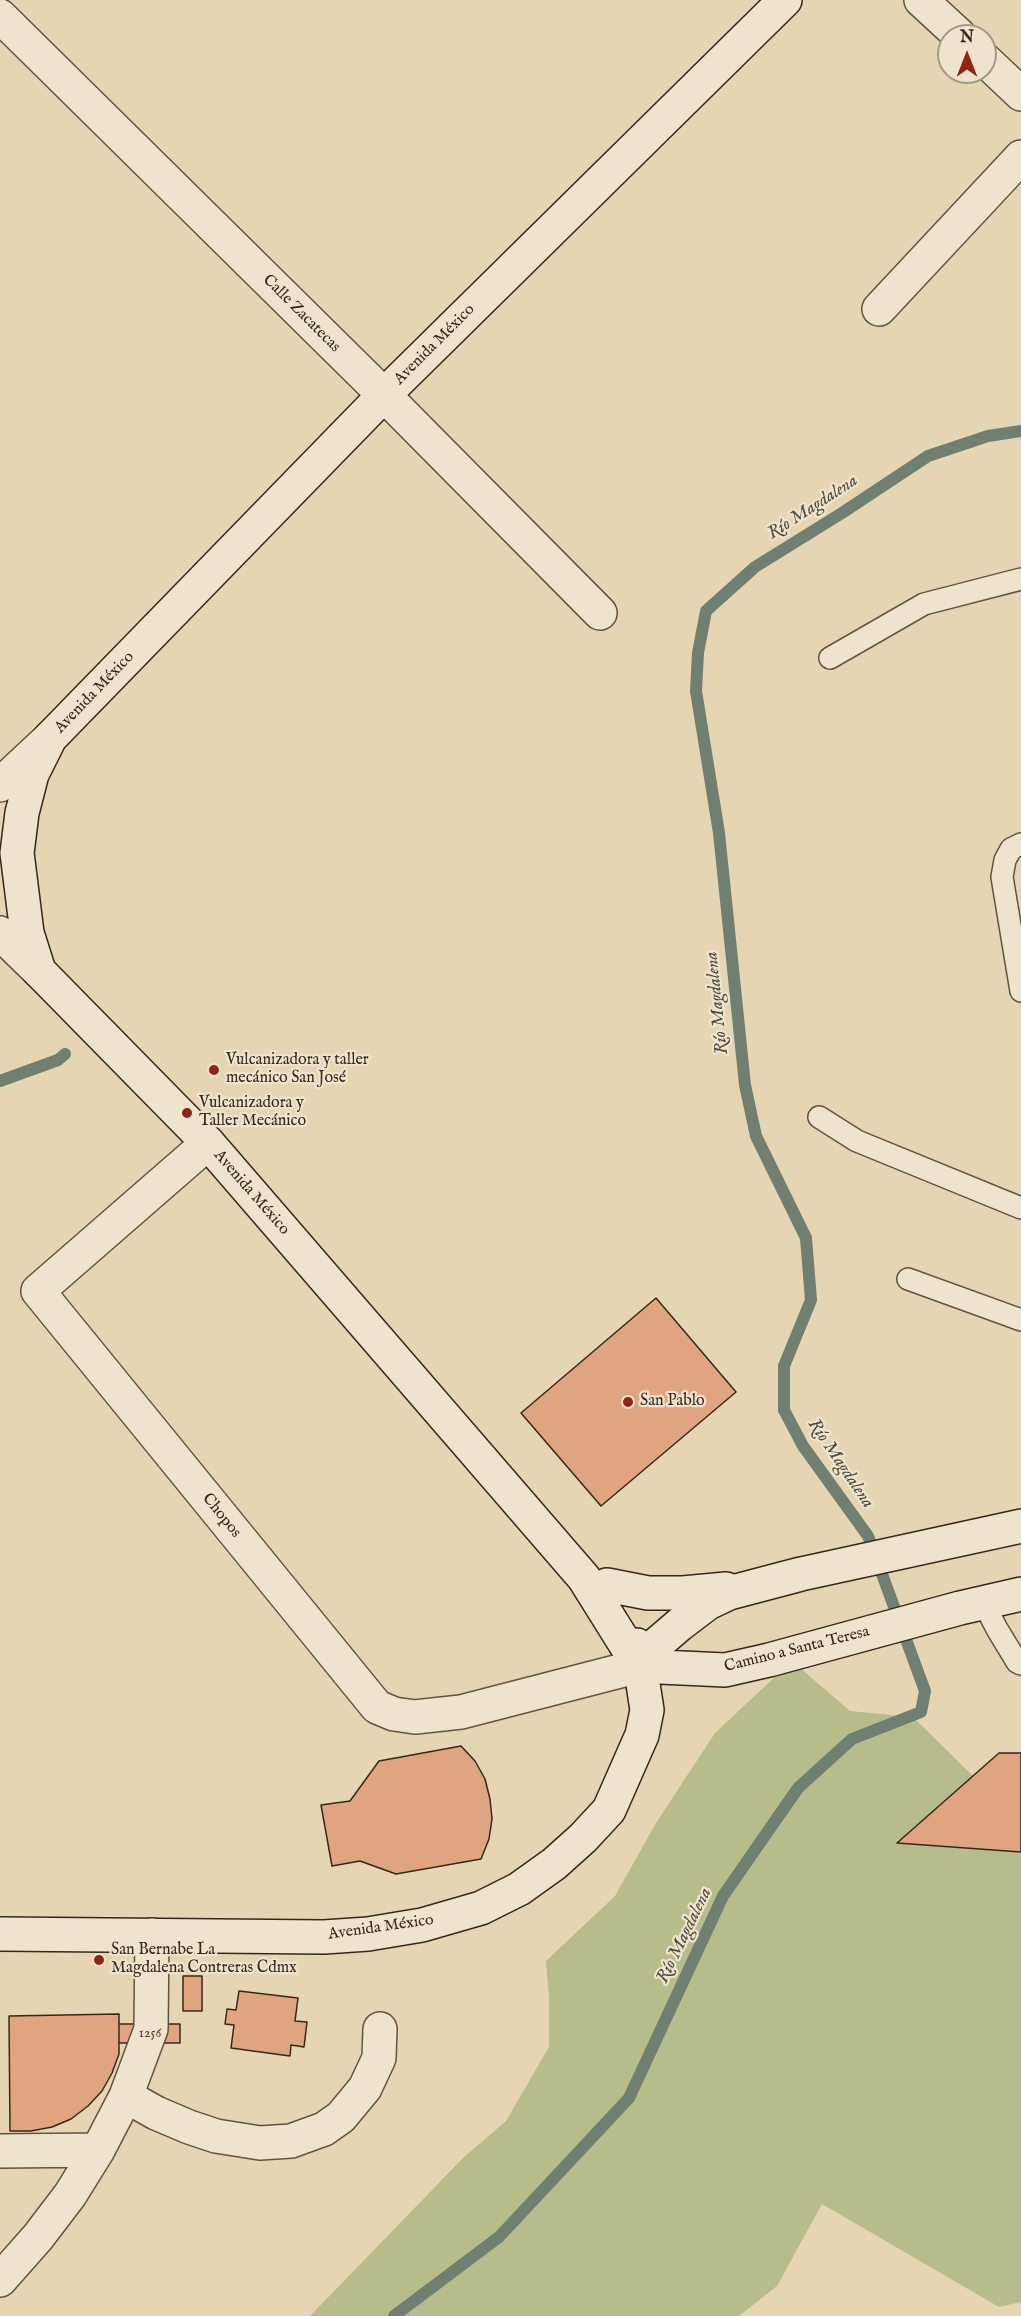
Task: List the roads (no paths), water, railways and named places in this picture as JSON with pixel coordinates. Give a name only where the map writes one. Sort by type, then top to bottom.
[{"type":"street","name":"Avenida México","points":[[0,1934],[324,1937],[368,1934],[422,1925],[481,1908],[519,1889],[561,1857],[609,1810],[642,1735],[647,1710],[639,1666],[596,1582],[208,1143],[39,971],[27,933],[17,853],[22,813],[32,774],[50,738],[384,395],[784,0]]},
{"type":"street","points":[[921,0],[947,24]]},
{"type":"street","name":"Calle Zacatecas","points":[[0,16],[384,395],[600,613]]},
{"type":"street","points":[[997,71],[1021,94]]},
{"type":"street","points":[[879,309],[1021,156]]},
{"type":"street","points":[[0,785],[50,738]]},
{"type":"street","points":[[0,933],[39,971]]},
{"type":"street","name":"Chopos","points":[[208,1143],[38,1292],[377,1707],[394,1714],[416,1717],[461,1712],[639,1666]]},
{"type":"street","points":[[596,1582],[648,1593],[683,1593],[755,1585],[1021,1526]]},
{"type":"street","points":[[639,1666],[658,1643],[708,1603],[755,1585]]},
{"type":"street","name":"Camino a Santa Teresa","points":[[639,1666],[724,1670],[1021,1594]]},
{"type":"street","points":[[0,2280],[38,2237],[70,2195],[98,2150],[126,2096],[151,2029],[152,1935]]},
{"type":"street","points":[[126,2096],[156,2114],[216,2136],[260,2143],[291,2141],[324,2129],[341,2117],[365,2088],[379,2058],[381,2029]]},
{"type":"street","points":[[0,2151],[98,2150]]},
{"type":"lane","points":[[830,658],[924,604],[1021,579]]},
{"type":"lane","points":[[1021,844],[1011,849],[1005,860],[1002,877],[1021,991]]},
{"type":"lane","points":[[819,1117],[857,1142],[1021,1208]]},
{"type":"lane","points":[[908,1279],[1021,1320]]},
{"type":"lane","points":[[972,1605],[997,1629],[1017,1662],[1021,1664]]},
{"type":"waterway","name":"Río Magdalena","points":[[394,2316],[499,2237],[629,2098],[723,1896],[798,1788],[852,1739],[921,1712],[925,1691],[868,1536],[803,1446],[784,1410],[784,1366],[811,1300],[806,1238],[756,1136],[745,1085],[719,833],[696,691],[698,653],[706,611],[755,567],[928,456],[988,436],[1021,431]]},
{"type":"waterway","points":[[0,1081],[58,1060],[65,1054]]},
{"type":"place","name":"Vulcanizadora y taller mecánico San José","points":[[214,1070]]},
{"type":"place","name":"Vulcanizadora y Taller Mecánico","points":[[187,1113]]},
{"type":"place","name":"San Pablo","points":[[628,1402]]},
{"type":"place","name":"San Bernabe La Magdalena Contreras Cdmx","points":[[99,1960]]}]
